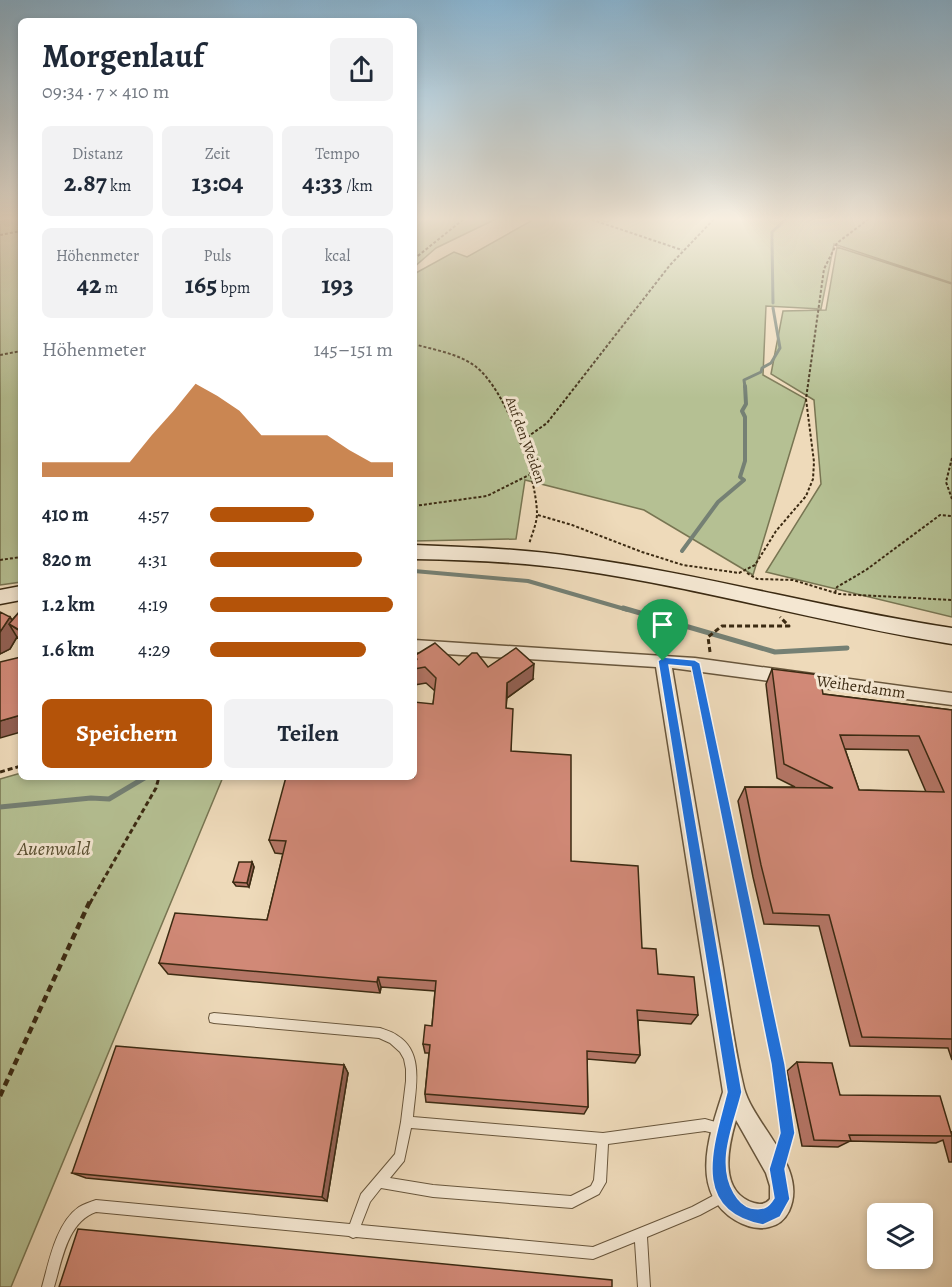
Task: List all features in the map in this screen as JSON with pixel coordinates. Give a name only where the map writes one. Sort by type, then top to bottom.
[{"type":"main road","points":[[417,552],[524,557],[666,580],[777,605],[952,636]]},
{"type":"main road","points":[[0,597],[18,594]]},
{"type":"street","name":"Weiherdamm","points":[[417,646],[695,663],[952,699]]},
{"type":"street","points":[[663,661],[734,1092],[744,1114],[777,1169],[782,1199],[774,1211],[763,1218],[744,1214],[732,1205],[719,1182],[718,1156],[734,1092]]},
{"type":"lane","points":[[695,663],[778,1064],[787,1133],[777,1169]]},
{"type":"lane","points":[[214,1018],[380,1034],[396,1039],[406,1047],[411,1058],[407,1122],[400,1157],[365,1198],[353,1232]]},
{"type":"lane","points":[[407,1122],[603,1139],[705,1125],[723,1129]]},
{"type":"lane","points":[[378,1182],[433,1191],[572,1202],[595,1190],[600,1182],[603,1139]]},
{"type":"lane","points":[[48,1287],[66,1235],[76,1216],[85,1208],[96,1206],[593,1253],[696,1211],[726,1194]]},
{"type":"lane","points":[[641,1234],[644,1287]]},
{"type":"path","points":[[519,443],[547,423],[660,278]]},
{"type":"path","points":[[747,573],[755,567],[774,534],[803,499],[811,484],[813,461],[806,410],[808,363],[817,326],[823,278]]},
{"type":"path","name":"Auf den Weiden","points":[[417,345],[457,356],[483,372],[499,396],[519,443],[536,496],[538,515],[524,557]]},
{"type":"path","points":[[0,355],[18,352]]},
{"type":"path","points":[[952,458],[946,482],[952,500]]},
{"type":"path","points":[[417,507],[487,496],[529,475]]},
{"type":"path","points":[[835,592],[837,587],[867,570],[940,514],[952,516]]},
{"type":"path","points":[[538,515],[565,520],[627,547],[682,564],[724,573],[747,573],[757,579],[793,580],[835,592],[952,600]]},
{"type":"path","points":[[0,560],[18,557]]},
{"type":"path","points":[[708,637],[722,626],[789,626],[777,614],[777,605]]},
{"type":"path","points":[[0,772],[18,767]]},
{"type":"path","points":[[0,1096],[80,919],[156,788],[158,780]]},
{"type":"green space","points":[[0,278],[18,278],[18,582],[0,585]]},
{"type":"green space","points":[[417,278],[827,278],[821,309],[766,306],[763,375],[806,399],[753,575],[644,510],[525,480],[516,539],[417,541]]},
{"type":"green space","points":[[832,278],[934,278],[952,284],[952,617],[766,572],[821,484],[814,400],[771,374],[783,311],[826,310]]},
{"type":"green space","points":[[937,278],[952,278],[952,283]]},
{"type":"green space","name":"Auenwald","points":[[18,774],[18,780],[222,780],[11,1287],[0,1287],[0,779]]},
{"type":"building","points":[[0,612],[10,617],[0,632]]},
{"type":"building","points":[[18,614],[18,629],[9,624]]},
{"type":"building","points":[[435,643],[459,665],[472,653],[477,653],[488,667],[516,648],[534,664],[507,683],[506,708],[513,709],[511,751],[571,755],[571,861],[638,866],[642,948],[656,949],[658,974],[694,977],[698,1015],[637,1010],[640,1055],[587,1051],[588,1107],[425,1094],[430,1045],[423,1044],[425,1025],[432,1026],[436,981],[378,977],[377,982],[159,963],[175,913],[267,920],[286,841],[269,840],[285,780],[417,780],[417,702],[433,704],[436,678],[425,667],[417,668],[417,654]]},
{"type":"building","points":[[18,658],[18,716],[0,721],[0,662]]},
{"type":"building","points":[[772,669],[820,675],[823,694],[952,710],[952,1039],[862,1037],[829,915],[773,913],[745,787],[833,788],[784,764]],"holes":[[[840,735],[919,736],[944,792],[859,790]]]},
{"type":"building","points":[[239,862],[252,862],[247,883],[233,882]]},
{"type":"building","points":[[116,1046],[344,1065],[322,1197],[72,1173]]},
{"type":"building","points":[[797,1062],[832,1063],[840,1095],[940,1096],[952,1136],[849,1135],[851,1141],[814,1140]]},
{"type":"building","points":[[78,1229],[612,1280],[612,1287],[59,1287]]},
{"type":"waterway","points":[[773,278],[773,303]]},
{"type":"waterway","points":[[745,387],[744,380],[761,372],[762,368],[771,363],[780,348],[773,308]]},
{"type":"waterway","points":[[682,551],[718,502],[744,480],[740,477],[745,461],[745,417],[742,411],[746,404],[745,386]]},
{"type":"waterway","points":[[417,571],[528,581],[628,610]]},
{"type":"waterway","points":[[655,610],[657,602]]},
{"type":"waterway","points":[[623,608],[652,617]]},
{"type":"waterway","points":[[652,617],[655,608]]},
{"type":"waterway","points":[[652,617],[775,652],[847,648]]},
{"type":"waterway","points":[[0,807],[91,798],[109,799],[141,780]]},
{"type":"route","points":[[663,661],[695,663],[778,1064],[787,1133],[777,1169],[782,1187],[782,1199],[774,1211],[763,1218],[744,1214],[732,1205],[719,1182],[718,1156],[734,1092],[663,661]]}]
